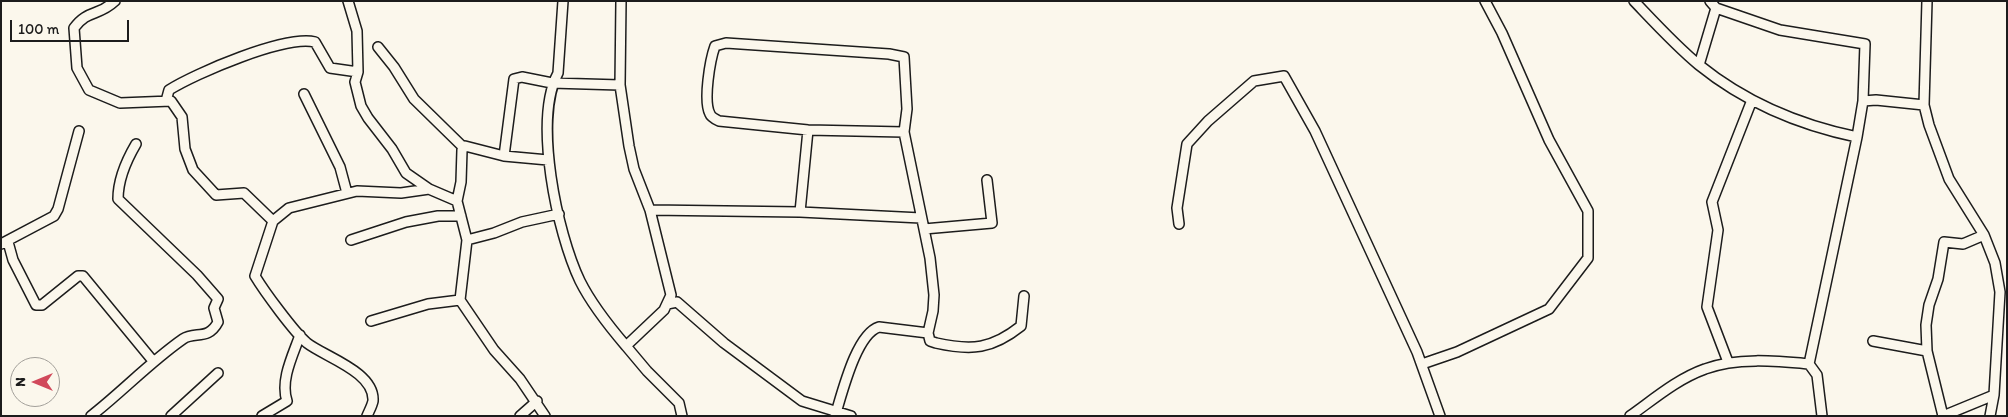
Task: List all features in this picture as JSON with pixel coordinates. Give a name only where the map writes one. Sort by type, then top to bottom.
[{"type":"street","points":[[115,1],[104,11],[82,16],[74,28],[77,68],[89,90],[120,103],[172,101],[182,117],[185,149],[193,170],[216,195],[244,193],[273,221]]},
{"type":"street","points":[[348,1],[357,31],[358,72],[355,82],[356,93],[368,118],[392,149],[406,173],[429,189],[457,201]]},
{"type":"street","points":[[563,1],[558,73],[552,83],[547,123],[548,160],[565,242],[579,280],[600,315],[646,371],[679,403],[682,413],[691,416]]},
{"type":"street","points":[[621,1],[620,85],[634,169],[650,210],[671,295],[667,304],[626,346]]},
{"type":"street","points":[[1422,364],[1457,352],[1549,309],[1588,258],[1588,211],[1549,140],[1502,33],[1485,1]]},
{"type":"street","points":[[1634,1],[1700,65],[1752,100],[1778,114],[1828,131],[1857,137]]},
{"type":"street","points":[[1927,1],[1924,105],[1949,179],[1984,235],[1995,263],[2000,292],[1994,395],[1990,416]]},
{"type":"street","points":[[1700,65],[1713,5],[1780,30],[1865,44],[1863,101],[1857,137],[1809,364],[1817,375],[1822,416]]},
{"type":"street","points":[[166,101],[169,90],[190,78],[283,44],[315,42],[330,68],[358,72]]},
{"type":"street","points":[[904,132],[808,130],[719,121],[713,118],[707,106],[712,56],[715,46],[726,43],[890,54],[904,57],[907,109],[904,132],[924,229],[934,295],[933,311],[928,333],[930,341],[944,345],[984,346],[1003,340],[1021,326],[1024,296]]},
{"type":"street","points":[[378,47],[394,67],[414,100],[463,147],[466,146],[504,156],[548,160]]},
{"type":"street","points":[[1179,224],[1177,208],[1186,144],[1208,121],[1254,81],[1284,76],[1315,131],[1422,364],[1440,416]]},
{"type":"street","points":[[504,156],[514,79],[522,77],[552,83],[620,85]]},
{"type":"street","points":[[304,94],[340,167],[347,193]]},
{"type":"street","points":[[1728,362],[1707,307],[1718,230],[1712,202],[1752,100]]},
{"type":"street","points":[[1863,101],[1876,100],[1924,105]]},
{"type":"street","points":[[800,212],[808,130]]},
{"type":"street","points":[[79,131],[58,209],[54,216],[5,243],[36,305],[42,305],[78,276],[83,276],[153,361]]},
{"type":"street","points":[[91,416],[153,361],[185,337],[204,336],[216,325],[218,317],[214,308],[218,300],[197,275],[118,199],[118,188],[124,169],[136,144]]},
{"type":"street","points":[[463,147],[461,182],[457,201],[467,240],[460,300],[494,350],[537,402],[545,416]]},
{"type":"street","points":[[924,229],[992,223],[987,180]]},
{"type":"street","points":[[368,416],[373,402],[365,382],[345,364],[306,342],[263,289],[255,276],[273,221],[289,208],[347,193],[401,192],[429,189]]},
{"type":"street","points":[[650,210],[800,212],[921,218]]},
{"type":"street","points":[[467,240],[522,222],[559,214]]},
{"type":"street","points":[[351,240],[406,222],[438,216],[461,216]]},
{"type":"street","points":[[1984,235],[1963,244],[1944,242],[1938,279],[1929,305],[1926,325],[1927,351],[1943,416],[1994,395]]},
{"type":"street","points":[[371,321],[428,304],[460,300]]},
{"type":"street","points":[[667,304],[677,302],[724,343],[802,400],[835,414],[851,416]]},
{"type":"street","points":[[835,414],[850,371],[866,335],[871,329],[879,327],[928,333]]},
{"type":"street","points":[[262,416],[287,401],[285,390],[287,375],[300,336]]},
{"type":"street","points":[[1873,341],[1927,351]]},
{"type":"street","points":[[1630,416],[1678,382],[1706,368],[1728,362],[1809,364]]},
{"type":"street","points":[[171,416],[218,373]]},
{"type":"street","points":[[520,416],[537,402]]}]
